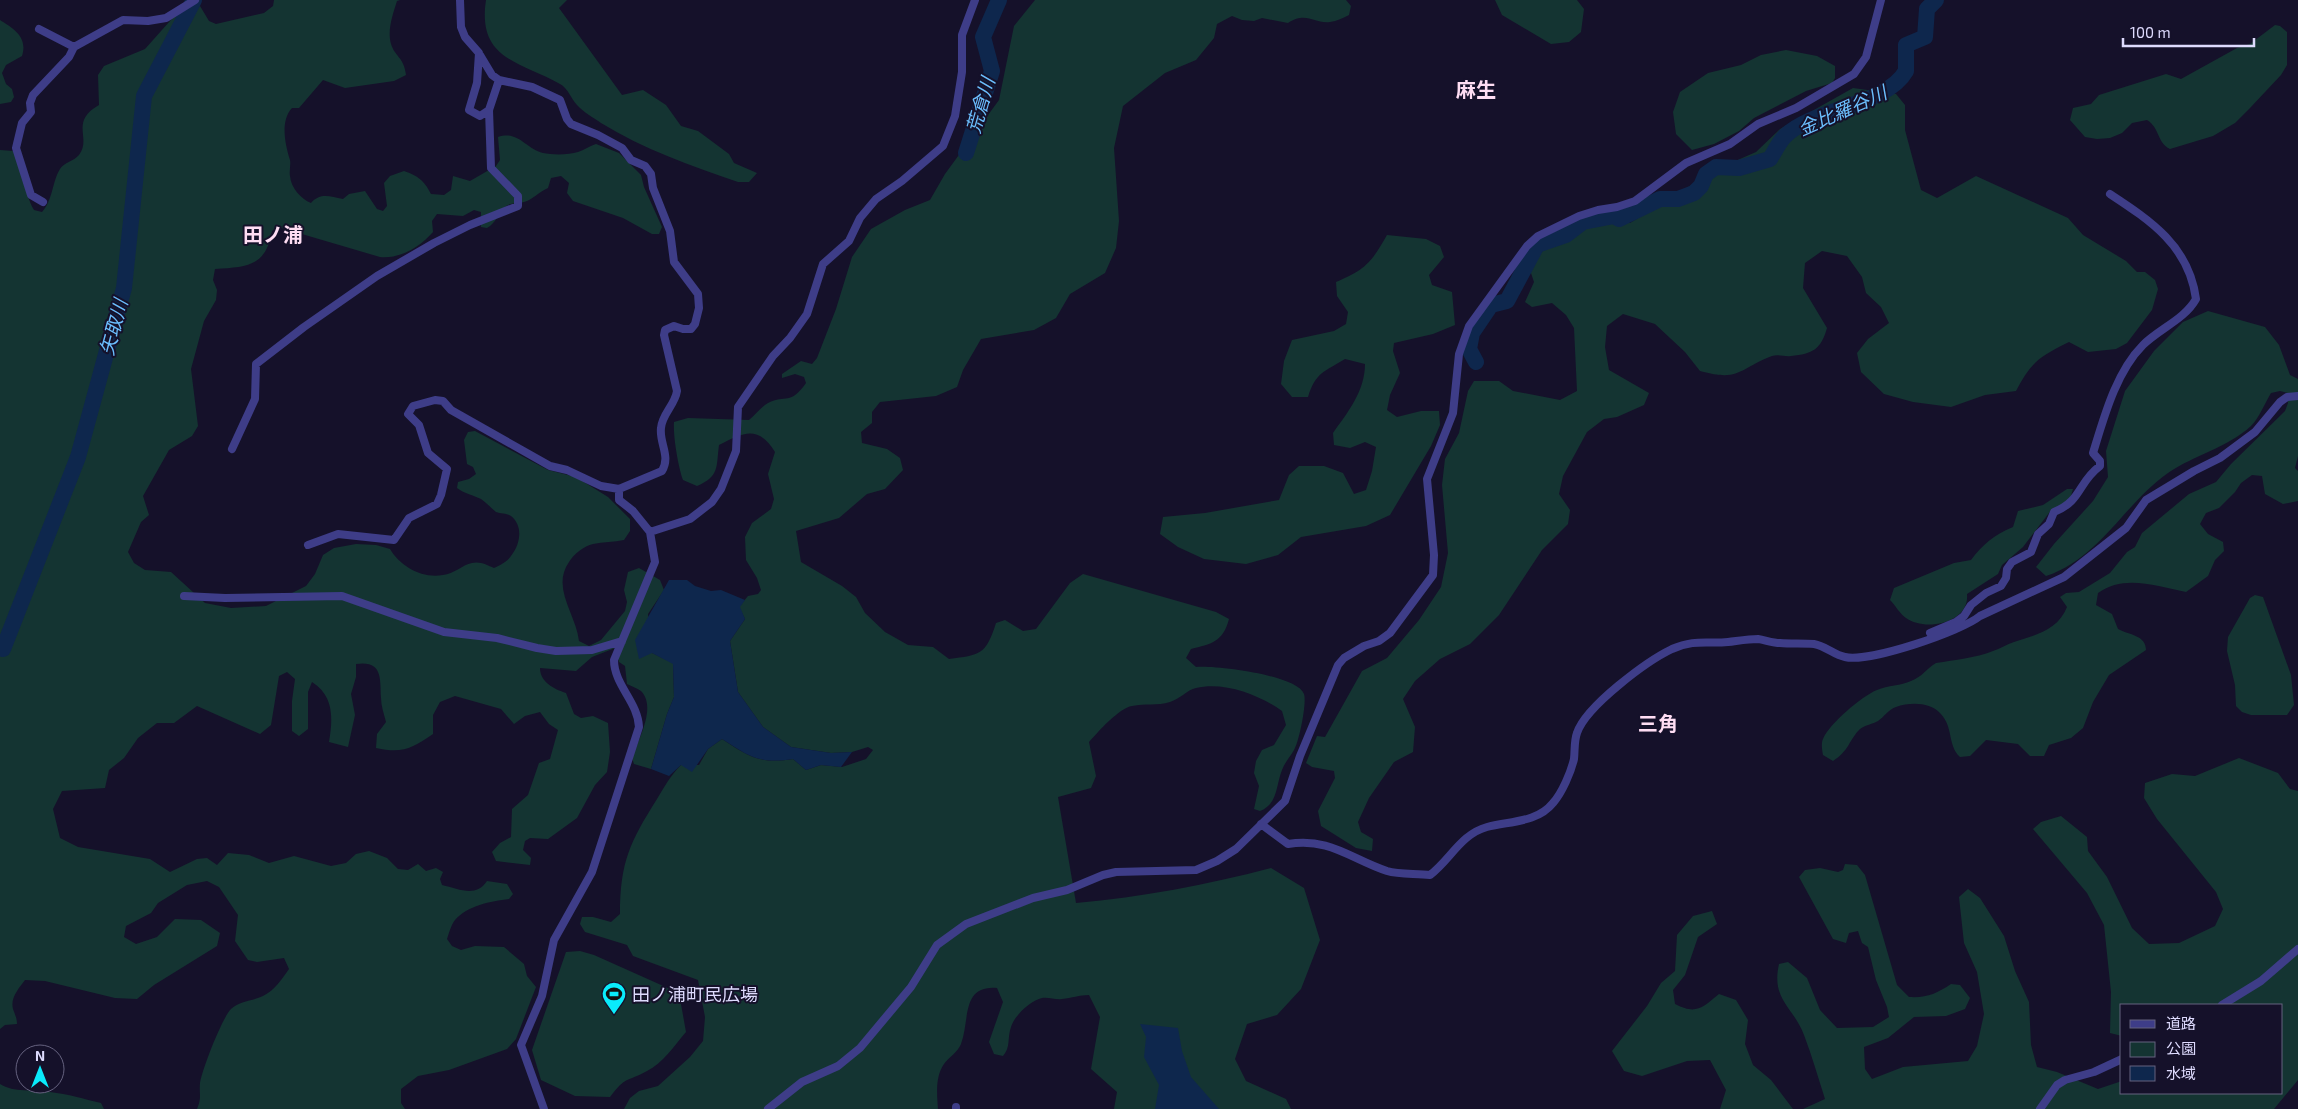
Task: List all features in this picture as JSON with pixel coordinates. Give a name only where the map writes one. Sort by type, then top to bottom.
[{"type":"street","points":[[43,202],[32,195],[16,148],[22,123],[31,112],[30,104],[33,95],[69,58],[74,46],[123,20],[148,21],[166,18],[195,0]]},
{"type":"street","points":[[308,545],[338,534],[394,540],[409,518],[436,504],[441,495],[446,469],[428,453],[419,425],[408,414],[413,406],[435,400],[443,401],[451,410],[550,466],[567,470],[601,486],[619,489],[658,474],[665,465],[666,458],[660,430],[677,391],[664,335],[668,327],[691,329],[695,324],[700,308],[698,294],[674,262],[668,224],[653,188],[651,174],[645,166],[631,160],[622,148],[598,135],[571,124],[567,119],[560,100],[532,87],[499,80],[488,71],[479,53],[466,37],[461,27],[460,0]]},
{"type":"street","points":[[650,532],[690,519],[712,502],[721,489],[736,451],[738,407],[807,314],[823,264],[843,248],[860,218],[876,199],[902,182],[943,146],[955,116],[962,72],[962,35],[975,0]]},
{"type":"street","points":[[768,1109],[802,1082],[838,1066],[860,1048],[911,987],[937,945],[966,924],[1033,898],[1067,890],[1103,874],[1196,870],[1236,848],[1285,801],[1300,756],[1338,665],[1344,658],[1364,646],[1379,641],[1390,633],[1433,575],[1434,555],[1427,478],[1453,413],[1459,354],[1469,326],[1527,246],[1538,236],[1580,216],[1635,201],[1686,163],[1730,144],[1758,124],[1796,108],[1854,74],[1866,57],[1881,0]]},
{"type":"street","points":[[39,29],[74,46]]},
{"type":"street","points":[[479,53],[477,83],[469,110],[480,116],[489,110]]},
{"type":"street","points":[[232,449],[255,399],[256,364],[304,327],[377,276],[470,224],[518,206],[518,196],[491,168],[489,110],[499,80]]},
{"type":"street","points":[[1910,646],[1915,639],[1956,622],[1964,616],[1971,605],[1986,593],[2001,586],[2006,578],[2007,569],[2012,562],[2031,552],[2038,534],[2049,524],[2054,512],[2068,506],[2089,476],[2100,466],[2100,461],[2093,454],[2107,409],[2131,358],[2144,343],[2176,320],[2196,299],[2189,269],[2177,248],[2142,215],[2110,194]]},
{"type":"street","points":[[1261,824],[1288,844],[1312,841],[1360,858],[1389,872],[1430,875],[1462,841],[1474,833],[1487,827],[1530,818],[1553,804],[1574,760],[1577,732],[1583,722],[1624,680],[1672,649],[1705,640],[1725,642],[1756,639],[1779,643],[1815,645],[1830,649],[1844,657],[1856,658],[1875,656],[1910,646],[1969,625],[1980,616],[2064,577],[2126,528],[2146,500],[2194,471],[2220,458],[2256,432],[2280,402],[2287,397],[2298,396]]},
{"type":"street","points":[[544,1109],[521,1045],[542,996],[554,940],[592,872],[640,727],[638,714],[614,671],[614,660],[655,562],[650,532],[633,511],[619,500],[619,489]]},
{"type":"street","points":[[184,596],[225,598],[342,596],[444,632],[497,638],[537,648],[592,650],[622,642]]},
{"type":"street","points":[[2224,1004],[2261,981],[2298,948]]},
{"type":"street","points":[[2040,1109],[2057,1085],[2065,1080],[2094,1072],[2120,1060]]},
{"type":"green space","points":[[274,0],[400,0],[397,1],[392,17],[390,39],[403,64],[406,75],[394,81],[345,88],[323,80],[299,108],[292,108],[288,113],[285,133],[292,185],[300,196],[307,201],[311,203],[322,196],[343,199],[349,194],[365,191],[377,209],[383,211],[387,206],[384,183],[390,176],[404,171],[420,179],[431,194],[444,195],[451,190],[453,176],[470,181],[496,166],[500,160],[498,137],[511,136],[537,151],[547,154],[574,153],[596,144],[619,153],[641,175],[644,187],[662,227],[659,234],[652,234],[623,218],[573,201],[567,193],[569,183],[561,176],[551,178],[548,188],[530,199],[505,207],[493,224],[487,228],[481,227],[481,212],[474,210],[463,216],[437,214],[432,221],[433,232],[428,237],[416,247],[395,256],[380,257],[278,227],[272,231],[265,251],[254,262],[237,267],[215,269],[213,280],[217,290],[216,300],[204,321],[191,369],[198,426],[192,436],[169,450],[143,496],[149,515],[141,522],[128,552],[134,563],[145,570],[171,572],[205,603],[231,608],[266,606],[306,586],[315,574],[323,555],[334,548],[356,544],[376,545],[390,549],[406,566],[427,575],[447,574],[468,564],[475,563],[494,568],[505,562],[512,555],[518,544],[519,531],[517,523],[511,516],[496,512],[481,499],[457,488],[458,482],[469,479],[476,474],[473,467],[467,464],[464,440],[468,432],[475,431],[548,470],[576,477],[608,497],[630,519],[630,531],[624,540],[597,543],[586,547],[574,556],[564,572],[563,591],[579,641],[589,646],[601,640],[625,611],[627,602],[624,590],[628,572],[639,568],[660,580],[664,590],[648,614],[652,653],[673,663],[674,697],[651,769],[634,764],[632,758],[645,724],[647,706],[641,691],[627,684],[625,666],[619,662],[615,648],[592,657],[576,671],[540,668],[545,681],[552,687],[566,693],[574,714],[581,718],[593,716],[608,723],[610,752],[607,772],[595,785],[577,818],[548,839],[530,838],[525,841],[523,850],[531,858],[530,865],[496,861],[492,852],[500,843],[511,837],[512,809],[528,795],[539,763],[550,759],[558,730],[549,724],[540,712],[525,716],[514,724],[501,709],[455,696],[440,702],[433,715],[433,734],[426,739],[400,750],[376,748],[377,734],[386,722],[378,672],[376,668],[365,664],[356,664],[356,677],[351,694],[355,715],[348,747],[329,742],[330,708],[324,694],[312,682],[308,692],[308,729],[299,736],[292,731],[292,701],[295,679],[287,672],[279,676],[271,725],[260,734],[197,706],[174,723],[157,723],[138,738],[124,758],[109,770],[105,788],[62,791],[53,809],[60,838],[78,847],[150,859],[170,872],[197,859],[207,858],[217,865],[228,853],[249,855],[269,863],[294,856],[331,866],[346,863],[356,854],[369,851],[387,858],[398,869],[408,870],[418,864],[426,871],[436,868],[443,872],[440,879],[442,885],[461,890],[472,891],[478,889],[487,881],[507,884],[513,894],[509,899],[487,903],[466,911],[454,922],[447,939],[452,946],[461,950],[475,946],[504,947],[524,964],[527,976],[536,987],[516,1039],[507,1049],[449,1070],[418,1076],[401,1089],[401,1103],[405,1109],[197,1109],[204,1067],[227,1014],[238,1004],[267,994],[278,984],[289,969],[284,958],[257,962],[248,960],[235,941],[238,915],[219,887],[207,881],[187,885],[158,903],[151,913],[126,926],[124,937],[136,944],[157,937],[175,919],[201,920],[220,933],[217,946],[154,985],[137,999],[115,998],[45,981],[25,980],[16,993],[12,1005],[17,1024],[5,1025],[0,1029],[0,150],[13,151],[20,165],[30,203],[34,210],[42,212],[46,207],[60,169],[77,157],[82,149],[83,124],[90,111],[99,105],[98,75],[104,66],[145,49],[178,12],[200,6],[209,21],[216,24],[264,13],[273,6]]},
{"type":"green space","points":[[486,0],[567,0],[559,8],[622,95],[643,90],[666,105],[681,126],[698,131],[729,154],[734,163],[757,173],[749,182],[738,182],[651,149],[601,123],[579,108],[563,86],[517,63],[495,47],[488,35],[485,20]]},
{"type":"green space","points":[[1035,0],[1346,0],[1351,6],[1349,15],[1330,22],[1305,18],[1288,23],[1262,18],[1254,21],[1242,20],[1232,16],[1217,24],[1214,38],[1196,60],[1165,73],[1123,106],[1114,148],[1119,221],[1116,248],[1105,273],[1070,294],[1056,318],[1034,330],[981,339],[963,370],[957,387],[936,396],[880,402],[872,412],[872,423],[861,432],[862,443],[887,449],[900,458],[903,470],[885,489],[867,494],[839,518],[796,531],[801,562],[842,586],[856,597],[865,613],[885,632],[908,645],[933,647],[949,659],[968,656],[980,651],[989,642],[996,623],[1005,620],[1023,631],[1036,629],[1070,583],[1083,574],[1216,612],[1229,619],[1223,633],[1215,641],[1191,649],[1186,658],[1196,667],[1254,673],[1287,681],[1298,687],[1304,694],[1305,699],[1298,739],[1282,770],[1273,799],[1266,808],[1260,811],[1254,809],[1259,786],[1254,773],[1256,761],[1262,750],[1274,745],[1286,725],[1282,711],[1253,695],[1218,686],[1196,688],[1170,702],[1132,706],[1121,711],[1089,742],[1096,776],[1091,788],[1058,797],[1076,903],[1174,890],[1271,868],[1304,888],[1320,940],[1301,989],[1277,1015],[1247,1024],[1235,1059],[1246,1081],[1286,1099],[1291,1109],[1114,1109],[1117,1092],[1091,1069],[1100,1017],[1089,995],[1060,999],[1042,998],[1028,1005],[1013,1023],[1008,1046],[1003,1056],[994,1054],[989,1042],[1003,1002],[997,988],[977,992],[972,998],[961,1044],[958,1050],[944,1064],[939,1074],[937,1086],[938,1109],[624,1109],[630,1098],[639,1091],[658,1086],[690,1057],[703,1041],[705,1017],[698,980],[633,956],[627,945],[585,932],[580,924],[582,917],[593,917],[611,922],[620,914],[622,880],[628,853],[640,828],[671,777],[681,765],[699,765],[708,749],[722,739],[755,758],[772,761],[793,759],[806,770],[821,765],[842,767],[866,759],[873,750],[868,747],[852,752],[831,753],[791,747],[763,727],[738,692],[730,641],[745,619],[739,607],[748,596],[758,594],[761,590],[757,578],[746,560],[745,537],[752,523],[771,509],[774,499],[768,474],[775,452],[769,443],[756,434],[743,434],[736,437],[719,445],[716,470],[710,478],[697,486],[683,480],[676,451],[674,422],[688,418],[749,420],[768,403],[792,397],[801,390],[806,383],[804,377],[795,374],[782,378],[782,374],[801,361],[812,364],[817,358],[836,309],[852,257],[871,229],[905,210],[930,200],[945,174],[999,100],[1014,26]]},
{"type":"green space","points":[[1495,0],[1577,0],[1584,9],[1581,32],[1569,42],[1551,44],[1502,15]]},
{"type":"green space","points":[[0,20],[18,34],[23,44],[23,49],[22,56],[6,65],[2,73],[6,84],[12,89],[14,97],[11,102],[0,104]]},
{"type":"green space","points":[[2275,25],[2280,26],[2287,32],[2287,65],[2281,75],[2235,123],[2213,136],[2170,149],[2163,143],[2154,127],[2147,120],[2132,123],[2122,133],[2110,138],[2097,139],[2085,137],[2070,120],[2073,108],[2091,104],[2099,95],[2166,74],[2181,79],[2237,48],[2250,44]]},
{"type":"green space","points":[[1786,50],[1817,56],[1835,66],[1835,78],[1832,83],[1806,91],[1754,118],[1739,131],[1714,144],[1692,150],[1676,134],[1673,112],[1680,92],[1708,73],[1741,65],[1761,55]]},
{"type":"green space","points":[[1853,88],[1896,94],[1905,105],[1905,130],[1921,190],[1937,198],[1976,176],[2068,218],[2083,235],[2126,261],[2137,272],[2145,272],[2155,280],[2158,289],[2152,310],[2127,343],[2116,349],[2088,352],[2069,342],[2037,361],[2016,391],[1985,395],[1951,407],[1913,402],[1884,394],[1861,372],[1857,353],[1868,339],[1889,323],[1881,307],[1866,293],[1862,277],[1847,256],[1822,251],[1805,263],[1803,288],[1827,328],[1819,346],[1805,354],[1772,356],[1731,375],[1700,371],[1685,352],[1655,324],[1623,314],[1607,326],[1605,347],[1609,370],[1649,393],[1644,405],[1617,417],[1604,419],[1587,432],[1563,476],[1559,494],[1570,510],[1568,524],[1542,550],[1499,615],[1470,644],[1440,659],[1415,681],[1403,699],[1415,727],[1413,752],[1394,762],[1369,798],[1358,822],[1361,832],[1373,839],[1372,851],[1356,848],[1321,826],[1318,811],[1335,778],[1334,771],[1312,767],[1306,763],[1317,736],[1325,737],[1362,671],[1387,658],[1419,620],[1441,587],[1448,553],[1442,485],[1445,459],[1459,433],[1468,391],[1474,381],[1499,381],[1513,391],[1560,400],[1577,391],[1574,328],[1566,315],[1552,303],[1532,307],[1525,302],[1534,282],[1529,267],[1545,248],[1567,240],[1584,227],[1612,220],[1630,223],[1717,169],[1756,152],[1780,129]]},
{"type":"green space","points":[[1387,235],[1426,239],[1440,246],[1444,257],[1429,275],[1432,285],[1452,292],[1455,325],[1433,334],[1394,343],[1393,351],[1400,373],[1390,395],[1387,410],[1397,417],[1421,411],[1439,411],[1440,425],[1431,446],[1390,515],[1366,526],[1301,537],[1278,555],[1246,564],[1204,559],[1178,547],[1160,534],[1163,517],[1205,513],[1279,500],[1289,475],[1299,466],[1324,466],[1343,473],[1354,494],[1366,490],[1372,471],[1376,447],[1365,442],[1350,448],[1334,445],[1333,433],[1355,401],[1362,383],[1365,364],[1345,359],[1326,370],[1314,382],[1308,397],[1292,397],[1281,384],[1284,361],[1292,340],[1334,331],[1346,324],[1348,312],[1337,296],[1336,282],[1361,269],[1371,259]]},
{"type":"green space","points":[[2208,311],[2265,327],[2279,345],[2290,375],[2298,379],[2298,456],[2295,468],[2298,471],[2298,501],[2283,504],[2265,494],[2262,476],[2252,475],[2241,483],[2219,508],[2206,513],[2200,524],[2208,534],[2223,542],[2224,551],[2215,560],[2208,576],[2186,592],[2140,583],[2129,583],[2108,587],[2098,593],[2096,605],[2112,614],[2118,629],[2140,638],[2146,650],[2109,675],[2093,702],[2083,728],[2071,738],[2049,745],[2044,756],[2030,756],[2018,744],[1986,740],[1970,756],[1960,757],[1953,747],[1944,718],[1936,709],[1920,704],[1901,705],[1893,708],[1878,721],[1864,726],[1856,733],[1846,749],[1833,761],[1823,755],[1822,742],[1826,733],[1847,711],[1871,693],[1881,688],[1903,684],[1915,679],[1936,663],[1986,653],[2038,634],[2052,626],[2063,615],[2067,607],[2060,597],[2066,593],[2079,592],[2110,573],[2127,552],[2135,547],[2142,533],[2189,494],[2216,482],[2231,464],[2285,411],[2288,403],[2288,393],[2280,391],[2271,393],[2254,423],[2242,434],[2168,473],[2152,486],[2081,557],[2065,568],[2046,576],[2036,567],[2093,501],[2108,477],[2106,451],[2125,391],[2154,351],[2183,322]]},
{"type":"green space","points":[[2067,489],[2073,489],[2070,499],[2064,505],[2052,509],[2023,547],[2002,565],[1998,574],[1967,594],[1966,604],[1954,618],[1934,624],[1914,622],[1906,618],[1890,600],[1894,588],[1954,563],[1971,560],[1989,540],[2013,527],[2018,511],[2043,505]]},
{"type":"green space","points":[[2255,595],[2263,597],[2291,675],[2294,705],[2287,715],[2251,715],[2242,712],[2236,706],[2235,685],[2227,651],[2228,637],[2250,598]]},
{"type":"green space","points":[[2239,758],[2278,773],[2290,789],[2298,791],[2298,1080],[2274,1109],[1803,1109],[1825,1099],[1804,1035],[1780,995],[1777,976],[1779,964],[1788,962],[1807,978],[1820,1010],[1837,1028],[1873,1027],[1889,1017],[1876,980],[1868,947],[1862,943],[1858,931],[1849,933],[1846,943],[1833,939],[1799,877],[1805,870],[1820,868],[1838,872],[1843,870],[1845,864],[1857,865],[1865,875],[1897,985],[1909,997],[1921,997],[1931,995],[1951,984],[1960,985],[1970,998],[1965,1009],[1946,1016],[1914,1017],[1888,1038],[1864,1047],[1865,1069],[1872,1079],[1903,1067],[1968,1061],[1977,1046],[1984,1014],[1977,972],[1964,943],[1959,897],[1968,889],[1980,898],[2004,936],[2015,971],[2029,1002],[2031,1045],[2037,1067],[2057,1072],[2098,1089],[2120,1082],[2120,1094],[2283,1094],[2283,1004],[2120,1004],[2120,1036],[2110,1033],[2111,992],[2104,925],[2087,893],[2033,829],[2041,822],[2061,816],[2087,837],[2088,851],[2107,877],[2132,928],[2149,944],[2179,943],[2215,926],[2223,909],[2216,892],[2157,819],[2144,798],[2145,783],[2172,774],[2195,776]]},
{"type":"green space","points":[[1712,911],[1717,924],[1698,937],[1685,975],[1673,990],[1675,1004],[1688,1009],[1694,1009],[1708,1003],[1719,994],[1736,1000],[1748,1020],[1745,1044],[1753,1065],[1771,1080],[1793,1109],[1720,1109],[1726,1090],[1710,1060],[1687,1061],[1642,1076],[1624,1071],[1612,1051],[1647,1006],[1661,983],[1675,971],[1677,935],[1693,916]]},
{"type":"green space","name":"田ノ浦町民広場","points":[[580,951],[594,955],[679,993],[686,1032],[658,1064],[623,1082],[610,1097],[575,1096],[541,1080],[532,1050],[566,952]]},
{"type":"green space","points":[[0,1084],[15,1090],[15,1094],[63,1094],[101,1103],[104,1109],[0,1109]]},
{"type":"water","points":[[669,580],[687,580],[695,586],[711,591],[721,590],[745,600],[740,607],[745,619],[730,641],[738,692],[763,727],[791,747],[831,753],[852,752],[841,767],[821,765],[806,770],[793,759],[763,760],[748,755],[722,739],[708,749],[692,772],[681,765],[669,776],[651,769],[674,697],[673,664],[652,653],[639,659],[635,640]]},
{"type":"water","points":[[1140,1024],[1178,1028],[1182,1051],[1191,1077],[1219,1109],[1155,1109],[1159,1085],[1144,1057],[1146,1037]]},
{"type":"waterway","name":"矢取川","points":[[3,649],[78,457],[124,288],[144,96],[194,0]]},
{"type":"waterway","name":"荒倉川","points":[[966,153],[992,71],[983,37],[999,0]]},
{"type":"waterway","name":"金比羅谷川","points":[[1476,362],[1469,349],[1472,333],[1491,305],[1507,301],[1537,245],[1566,235],[1583,222],[1614,216],[1619,219],[1660,199],[1678,199],[1694,193],[1701,186],[1706,174],[1716,167],[1739,168],[1770,159],[1783,138],[1798,127],[1813,119],[1867,100],[1883,92],[1896,83],[1906,71],[1906,45],[1925,37],[1927,9],[1936,0]]},
{"type":"place","name":"田ノ浦町民広場","points":[[614,1015]]},
{"type":"district","name":"麻生","points":[[1476,89]]},
{"type":"district","name":"田ノ浦","points":[[273,234]]},
{"type":"district","name":"三角","points":[[1658,723]]}]
